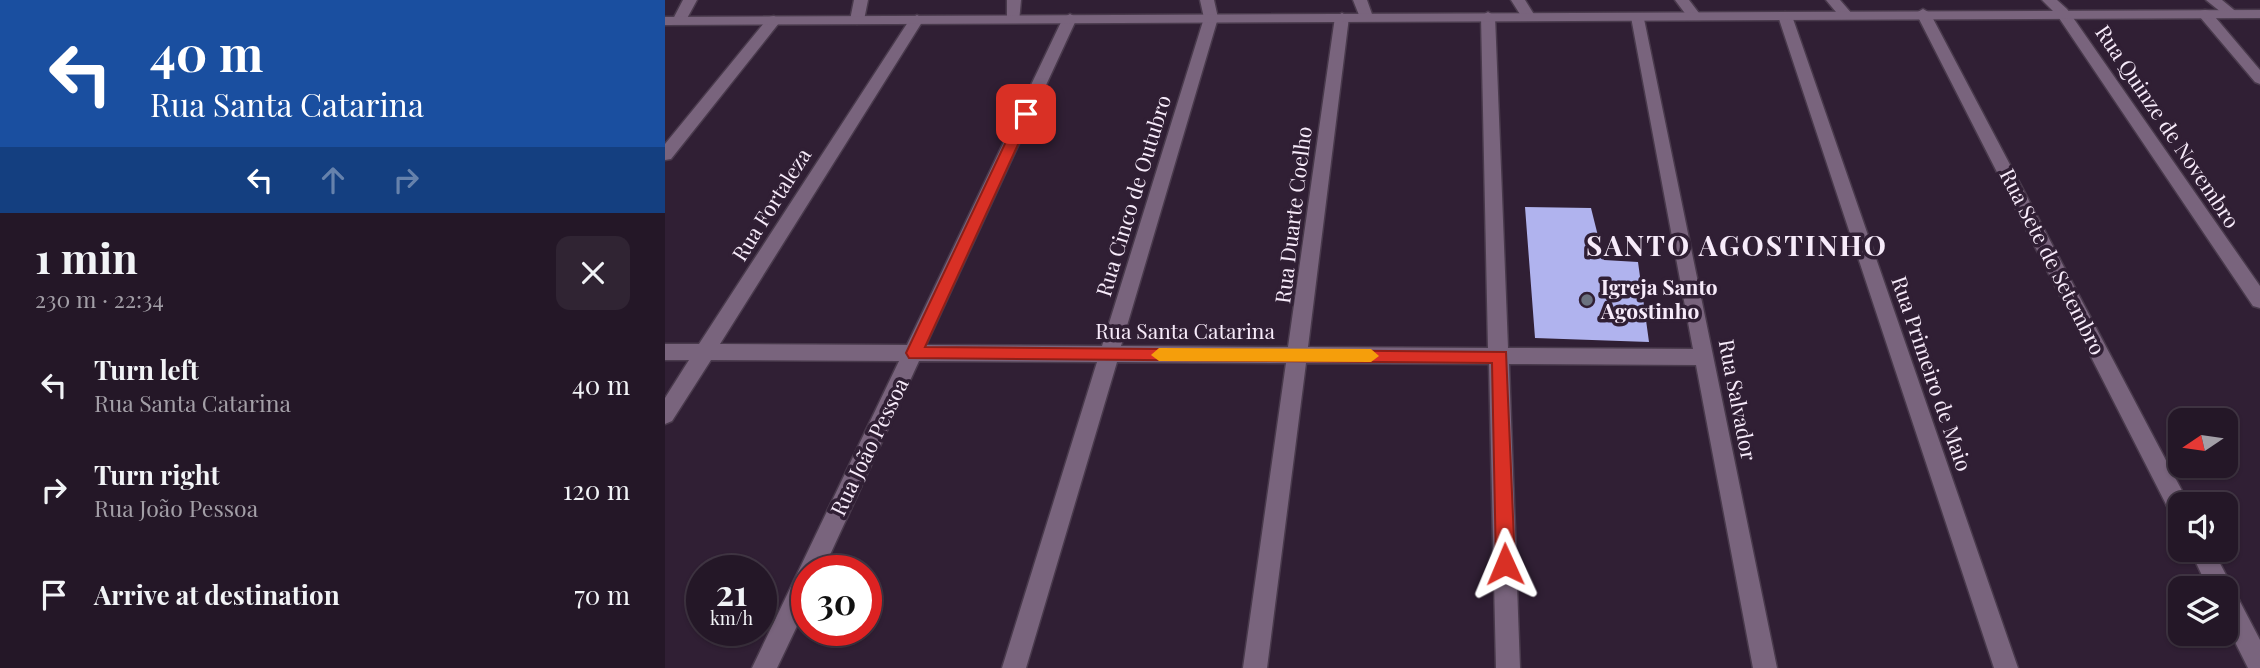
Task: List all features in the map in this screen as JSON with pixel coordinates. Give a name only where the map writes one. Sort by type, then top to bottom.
[{"type":"street","points":[[672,21],[690,0]]},
{"type":"street","points":[[857,20],[861,0]]},
{"type":"street","points":[[1014,0],[1014,19]]},
{"type":"street","points":[[1360,0],[1366,17]]},
{"type":"street","points":[[1518,0],[1528,16]]},
{"type":"street","points":[[1682,0],[1695,17]]},
{"type":"street","points":[[1833,0],[1846,15]]},
{"type":"street","name":"Rua Quinze de Novembro","points":[[2049,0],[2062,12],[2260,301]]},
{"type":"street","points":[[2213,0],[2232,14]]},
{"type":"street","points":[[672,21],[1070,18],[1209,9],[1342,17],[1695,17],[2062,12],[2260,14]]},
{"type":"street","name":"Rua Cinco de Outubro","points":[[1014,668],[1111,354],[1209,9]]},
{"type":"street","name":"Rua Sete de Setembro","points":[[1923,13],[2171,492]]},
{"type":"street","points":[[2205,13],[2260,79]]},
{"type":"street","points":[[1488,16],[1508,668]]},
{"type":"street","name":"Rua Primeiro de Maio","points":[[1785,16],[2006,668]]},
{"type":"street","name":"Rua Duarte Coelho","points":[[1255,668],[1299,355],[1342,17]]},
{"type":"street","name":"Rua Salvador","points":[[1638,17],[1765,668]]},
{"type":"street","name":"Rua João Pessoa","points":[[818,555],[1070,18]]},
{"type":"street","name":"Rua Fortaleza","points":[[665,415],[916,19]]},
{"type":"street","points":[[665,155],[774,20]]},
{"type":"street","name":"Rua Santa Catarina","points":[[665,352],[1705,357]]},
{"type":"street","points":[[764,668],[791,612]]},
{"type":"street","points":[[2238,622],[2260,665]]},
{"type":"building","name":"Igreja Santo Agostinho","points":[[1525,207],[1591,208],[1604,260],[1638,262],[1649,342],[1535,338]]},
{"type":"slow traffic","points":[[1159,355],[1371,356]]},
{"type":"place","name":"Igreja Santo Agostinho","points":[[1587,300]]},
{"type":"district","name":"SANTO AGOSTINHO","points":[[1737,246]]},
{"type":"route","points":[[1026,114],[914,353],[1500,356],[1505,564]]}]
